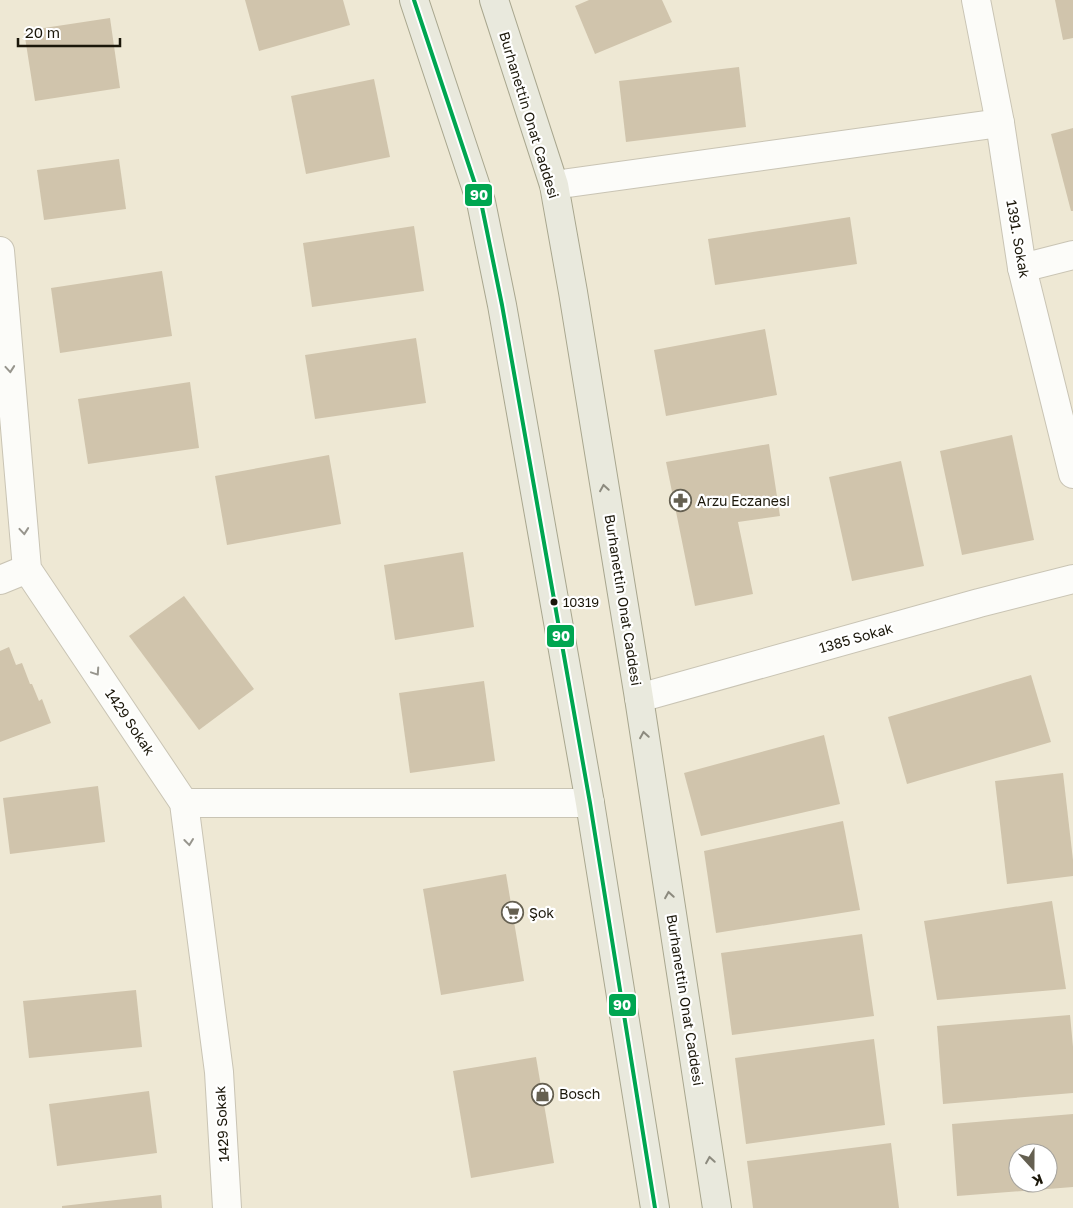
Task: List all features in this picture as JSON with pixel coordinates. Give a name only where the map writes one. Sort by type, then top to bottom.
[{"type":"main road","points":[[414,0],[480,202],[502,305],[590,803],[655,1208]]},
{"type":"main road","name":"Burhanettin Onat Caddesi","points":[[494,0],[554,185],[639,698],[717,1208]]},
{"type":"street","name":"1391. Sokak","points":[[976,0],[1000,124],[1022,268],[1073,474]]},
{"type":"street","points":[[554,185],[1000,124]]},
{"type":"street","name":"1429 Sokak","points":[[0,251],[28,569],[184,803],[219,1072],[226,1208]]},
{"type":"street","points":[[1022,268],[1073,255]]},
{"type":"street","points":[[0,580],[28,569]]},
{"type":"street","name":"1385 Sokak","points":[[639,698],[979,603],[1073,579]]},
{"type":"street","points":[[184,803],[590,803]]},
{"type":"building","points":[[245,0],[343,0],[350,25],[259,51]]},
{"type":"building","points":[[589,0],[662,0],[672,22],[595,54],[575,6]]},
{"type":"building","points":[[1055,0],[1073,0],[1073,38],[1063,40]]},
{"type":"building","points":[[110,18],[120,88],[35,101],[24,31]]},
{"type":"building","points":[[739,67],[746,127],[626,142],[619,81]]},
{"type":"building","points":[[374,79],[390,157],[306,174],[291,96]]},
{"type":"building","points":[[1073,128],[1073,211],[1071,211],[1051,134]]},
{"type":"building","points":[[119,159],[126,209],[44,220],[37,170]]},
{"type":"building","points":[[850,217],[857,264],[715,285],[708,239]]},
{"type":"building","points":[[414,226],[424,291],[312,307],[303,243]]},
{"type":"building","points":[[162,271],[172,336],[60,353],[51,288]]},
{"type":"building","points":[[765,329],[777,395],[666,416],[654,350]]},
{"type":"building","points":[[416,338],[426,403],[315,419],[305,355]]},
{"type":"building","points":[[190,382],[199,448],[88,464],[78,399]]},
{"type":"building","points":[[1012,435],[1034,540],[962,555],[940,451]]},
{"type":"building","points":[[769,444],[780,516],[738,522],[753,594],[695,606],[666,462]]},
{"type":"building","points":[[329,455],[341,524],[227,545],[215,476]]},
{"type":"building","points":[[901,461],[924,566],[852,581],[829,477]]},
{"type":"building","points":[[463,552],[474,627],[395,640],[384,565]]},
{"type":"building","points":[[184,596],[254,689],[199,730],[129,636]]},
{"type":"building","points":[[9,647],[16,665],[22,663],[39,701],[42,699],[51,723],[0,742],[0,651]]},
{"type":"building","points":[[1031,675],[1051,742],[907,784],[888,717]]},
{"type":"building","points":[[484,681],[495,761],[410,773],[399,693]]},
{"type":"building","points":[[824,735],[840,804],[701,836],[684,773]]},
{"type":"building","points":[[1063,773],[1073,860],[1073,876],[1007,884],[995,781]]},
{"type":"building","points":[[98,786],[105,842],[10,854],[3,798]]},
{"type":"building","points":[[843,821],[860,910],[716,933],[704,851]]},
{"type":"building","points":[[506,874],[524,981],[441,995],[423,889]]},
{"type":"building","points":[[1052,901],[1066,989],[937,1000],[924,921]]},
{"type":"building","points":[[862,934],[874,1016],[732,1035],[721,953]]},
{"type":"building","points":[[136,990],[142,1047],[29,1058],[23,1001]]},
{"type":"building","points":[[1070,1015],[1073,1047],[1073,1093],[943,1104],[937,1026]]},
{"type":"building","points":[[874,1039],[885,1125],[746,1144],[735,1058]]},
{"type":"building","points":[[536,1057],[554,1163],[471,1178],[453,1071]]},
{"type":"building","points":[[149,1091],[157,1153],[57,1166],[49,1104]]},
{"type":"building","points":[[1073,1114],[1073,1187],[1058,1188],[1058,1143],[1008,1143],[1008,1192],[957,1196],[952,1124]]},
{"type":"building","points":[[891,1143],[899,1208],[753,1208],[747,1161]]},
{"type":"building","points":[[161,1195],[162,1208],[62,1208],[62,1206]]},
{"type":"transit line","name":"90","points":[[414,0],[481,202],[502,305],[590,803],[655,1208]]},
{"type":"place","name":"Arzu Eczanesi","points":[[681,501]]},
{"type":"place","name":"10319","points":[[554,602]]},
{"type":"place","name":"Şok","points":[[513,913]]},
{"type":"place","name":"Bosch","points":[[543,1094]]}]
